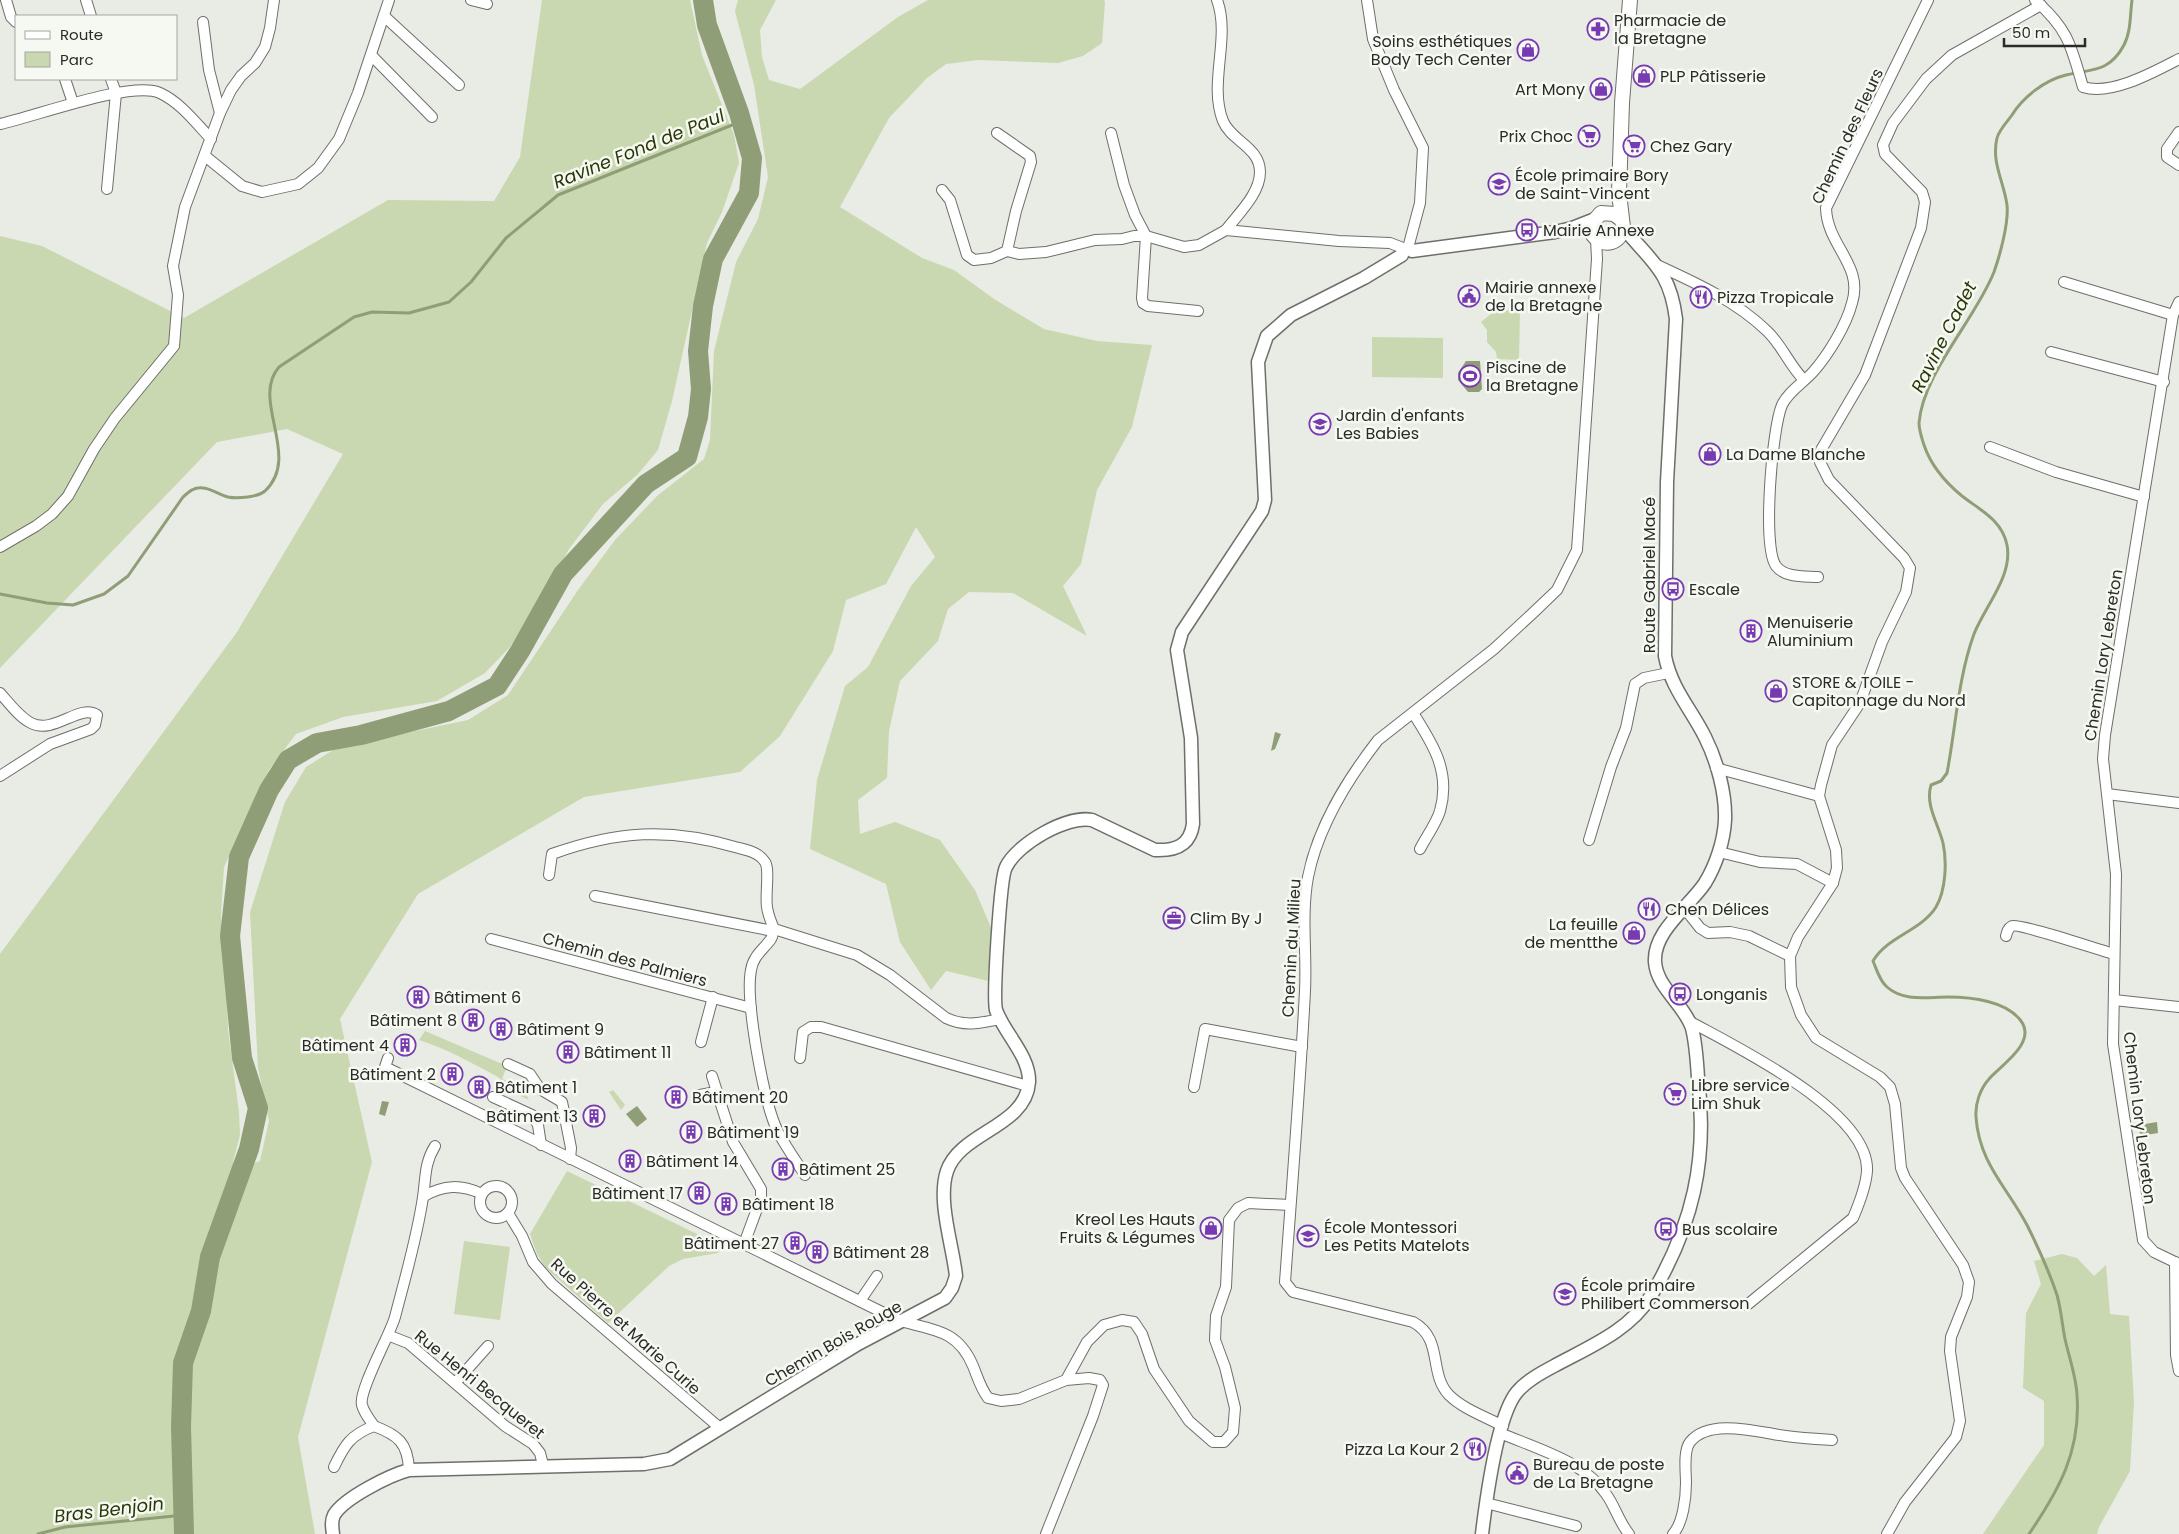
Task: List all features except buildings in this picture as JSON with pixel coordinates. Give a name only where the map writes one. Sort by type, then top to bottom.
[{"type":"main road","points":[[1619,193],[1592,226],[1604,239],[1622,232],[1619,193],[1622,103],[1630,0]]},
{"type":"main road","points":[[1600,215],[1614,214],[1622,223]]},
{"type":"street","points":[[6,0],[11,17],[15,21]]},
{"type":"street","points":[[86,0],[91,15]]},
{"type":"street","points":[[0,547],[36,526],[52,514],[68,496],[94,449],[115,418],[174,346],[178,296],[173,266],[185,207],[220,113],[241,76],[255,63],[265,47],[274,0]]},
{"type":"street","points":[[204,156],[242,186],[262,192],[298,184],[318,168],[339,139],[358,94],[389,0]]},
{"type":"street","points":[[471,0],[487,4]]},
{"type":"street","points":[[942,190],[950,200],[967,255],[974,260],[991,258],[1006,252],[1019,254],[1046,252],[1095,240],[1146,236],[1184,247],[1199,245],[1226,230],[1257,186],[1260,172],[1256,156],[1224,122],[1219,83],[1221,29],[1220,8],[1217,0]]},
{"type":"street","points":[[1366,0],[1373,39],[1394,90],[1423,148],[1420,203],[1406,251]]},
{"type":"street","name":"Chemin des Fleurs","points":[[1818,577],[1782,572],[1776,566],[1771,554],[1770,498],[1778,420],[1782,405],[1813,372],[1839,331],[1852,304],[1855,291],[1854,275],[1829,229],[1826,208],[1928,0]]},
{"type":"street","points":[[1887,1534],[1905,1502],[1956,1437],[1960,1421],[1950,1351],[1951,1337],[1967,1297],[1969,1282],[1963,1265],[1905,1178],[1901,1168],[1895,1104],[1890,1087],[1880,1076],[1816,1038],[1801,1015],[1791,987],[1790,956],[1798,937],[1833,883],[1837,868],[1836,850],[1819,796],[1832,745],[1860,703],[1882,642],[1906,592],[1910,576],[1910,568],[1904,558],[1829,480],[1820,462],[1821,450],[1865,375],[1921,228],[1925,202],[1922,192],[1885,154],[1883,146],[1893,123],[1926,79],[1952,55],[2038,3],[2061,26],[2069,40],[2074,58],[2087,89],[2140,78],[2179,59]]},
{"type":"street","points":[[384,16],[459,85]]},
{"type":"street","points":[[203,22],[209,70],[220,113]]},
{"type":"street","points":[[371,55],[432,117]]},
{"type":"street","points":[[65,80],[73,103]]},
{"type":"street","points":[[107,189],[116,94],[111,80]]},
{"type":"street","points":[[0,124],[73,103],[116,94],[158,92],[179,104],[211,139]]},
{"type":"street","points":[[2179,132],[2167,149],[2167,157],[2179,166]]},
{"type":"street","points":[[997,133],[1030,156],[1031,162],[1006,252]]},
{"type":"street","points":[[1111,133],[1124,185],[1135,215],[1146,236],[1143,303],[1148,306],[1198,311]]},
{"type":"street","points":[[800,1058],[802,1032],[811,1027],[821,1028],[1028,1086],[1029,1080],[1023,1059],[1000,1019],[996,1008],[1001,888],[1006,866],[1025,845],[1048,829],[1088,819],[1155,850],[1172,848],[1186,843],[1191,836],[1193,824],[1191,738],[1177,650],[1182,632],[1262,511],[1264,500],[1258,362],[1267,336],[1291,315],[1364,278],[1406,251],[1512,239],[1572,228],[1600,215]]},
{"type":"street","name":"Route Gabriel Macé","points":[[1482,1534],[1486,1503],[1501,1430],[1517,1392],[1542,1372],[1600,1342],[1624,1326],[1649,1299],[1669,1264],[1690,1208],[1700,1162],[1703,1124],[1695,1043],[1689,1021],[1658,977],[1655,962],[1656,948],[1662,935],[1705,882],[1719,852],[1725,821],[1723,796],[1716,768],[1705,738],[1668,673],[1665,639],[1667,492],[1676,319],[1670,288],[1657,265],[1640,248],[1622,223]]},
{"type":"street","points":[[1572,228],[1604,239]]},
{"type":"street","points":[[1226,230],[1340,241],[1390,243],[1406,251]]},
{"type":"street","name":"Route Gabriel Macé","points":[[1604,239],[1640,248]]},
{"type":"street","name":"Chemin du Milieu","points":[[1501,1430],[1448,1394],[1441,1382],[1430,1339],[1424,1328],[1413,1322],[1289,1289],[1284,1282],[1302,1047],[1305,982],[1305,914],[1308,878],[1317,844],[1336,801],[1356,768],[1378,740],[1494,650],[1557,590],[1574,558],[1577,550],[1597,259],[1604,239]]},
{"type":"street","points":[[1657,265],[1700,285],[1740,310],[1766,330],[1774,338],[1796,372],[1804,380]]},
{"type":"street","points":[[2064,282],[2173,315]]},
{"type":"street","name":"Chemin Lory Lebreton","points":[[2177,1263],[2148,1247],[2140,1228],[2113,1044],[2116,874],[2103,759],[2105,735],[2164,382],[2173,315],[2179,302]]},
{"type":"street","points":[[2051,352],[2164,382]]},
{"type":"street","points":[[1990,447],[2056,472],[2144,498]]},
{"type":"street","points":[[1589,840],[1611,767],[1626,728],[1635,684],[1644,678],[1668,673]]},
{"type":"street","points":[[0,694],[24,718],[36,726],[52,725],[87,712],[97,715],[97,720],[91,729],[50,744],[0,776]]},
{"type":"street","points":[[1413,713],[1430,740],[1443,770],[1444,784],[1440,812],[1420,850]]},
{"type":"street","points":[[1716,768],[1819,796]]},
{"type":"street","points":[[2107,794],[2179,803]]},
{"type":"street","points":[[549,875],[552,854],[587,841],[634,833],[675,834],[722,843],[759,854],[767,863],[767,909],[774,930],[773,938],[759,951],[751,970],[751,1008],[760,1064],[771,1113],[778,1132],[805,1175]]},
{"type":"street","points":[[1719,852],[1760,862],[1797,864],[1833,883]]},
{"type":"street","points":[[595,896],[774,930],[857,955],[890,974],[946,1018],[956,1023],[968,1025],[1000,1019]]},
{"type":"street","points":[[1685,909],[1700,928],[1708,933],[1730,932],[1749,936],[1790,956]]},
{"type":"street","points":[[2006,936],[2008,929],[2013,926],[2022,926],[2114,954]]},
{"type":"street","name":"Chemin des Palmiers","points":[[491,939],[751,1008]]},
{"type":"street","points":[[701,1042],[713,998]]},
{"type":"street","points":[[2114,1000],[2179,1007]]},
{"type":"street","points":[[1689,1021],[1800,1084],[1832,1108],[1851,1131],[1863,1151],[1867,1170],[1861,1198],[1853,1218],[1747,1305]]},
{"type":"street","points":[[1194,1087],[1206,1029],[1302,1047]]},
{"type":"street","points":[[388,1058],[385,1067],[900,1322],[949,1334],[964,1348],[979,1385],[988,1398],[1002,1401],[1019,1399],[1066,1380],[1089,1378],[1100,1380],[1102,1385],[1093,1416],[1046,1534]]},
{"type":"street","points":[[508,1064],[530,1074],[540,1089],[562,1102],[571,1148],[570,1159]]},
{"type":"street","points":[[712,1076],[733,1142],[761,1189],[761,1198],[744,1244]]},
{"type":"street","name":"Chemin Bois Rouge","points":[[333,1534],[332,1521],[343,1505],[390,1476],[408,1470],[658,1462],[670,1459],[858,1344],[945,1298],[952,1288],[956,1276],[945,1202],[945,1182],[951,1163],[960,1152],[1014,1111],[1023,1100],[1028,1086]]},
{"type":"street","points":[[700,1095],[716,1092]]},
{"type":"street","points":[[493,1098],[532,1115],[538,1126],[541,1145]]},
{"type":"street","points":[[408,1470],[408,1453],[388,1432],[374,1426],[361,1404],[363,1392],[390,1336],[424,1196],[425,1168],[428,1157],[435,1146]]},
{"type":"street","points":[[424,1196],[444,1187],[454,1186],[482,1194]]},
{"type":"street","points":[[502,1187],[509,1192],[512,1198],[512,1206],[508,1213],[494,1218],[487,1215],[482,1209],[480,1201],[482,1194],[487,1188],[502,1187]]},
{"type":"street","points":[[1066,1380],[1088,1342],[1104,1325],[1122,1320],[1134,1322],[1142,1334],[1154,1369],[1188,1422],[1213,1442],[1224,1442],[1234,1432],[1235,1408],[1225,1367],[1215,1340],[1216,1316],[1226,1287],[1229,1220],[1238,1208],[1248,1203],[1290,1205]]},
{"type":"street","name":"Rue Pierre et Marie Curie","points":[[508,1213],[522,1236],[532,1262],[552,1284],[720,1428]]},
{"type":"street","points":[[2177,1263],[2176,1355],[2179,1371]]},
{"type":"street","points":[[860,1302],[877,1276]]},
{"type":"street","name":"Rue Henri Becqueret","points":[[390,1336],[408,1343],[456,1382],[505,1426],[533,1444],[540,1453],[543,1465]]},
{"type":"street","points":[[456,1382],[488,1346]]},
{"type":"street","points":[[334,1467],[345,1444],[362,1430],[374,1426]]},
{"type":"street","points":[[1672,1534],[1679,1522],[1686,1492],[1686,1455],[1690,1442],[1704,1433],[1719,1428],[1739,1428],[1786,1436],[1832,1440]]},
{"type":"street","points":[[1501,1430],[1592,1476],[1606,1494],[1629,1534]]},
{"type":"street","points":[[1486,1503],[1576,1526]]},
{"type":"green space","points":[[542,0],[690,0],[702,55],[734,135],[739,163],[722,212],[707,243],[672,401],[658,450],[638,474],[603,504],[569,549],[537,609],[510,647],[485,673],[437,701],[343,717],[296,734],[269,770],[224,867],[221,916],[226,968],[228,1029],[239,1112],[240,1135],[233,1162],[242,1168],[260,1161],[269,1121],[258,1068],[250,912],[285,802],[306,767],[338,747],[468,720],[508,695],[578,590],[615,540],[657,496],[704,459],[710,440],[714,351],[736,262],[758,219],[768,177],[754,85],[735,11],[738,0],[776,0],[760,30],[762,57],[769,80],[800,89],[898,17],[928,0],[1104,0],[1105,2],[1102,43],[1083,56],[1058,63],[978,60],[946,64],[927,78],[889,118],[840,207],[922,258],[954,270],[994,299],[1044,329],[1097,341],[1152,345],[1132,427],[1097,490],[1081,564],[1063,586],[1087,636],[1013,593],[969,592],[948,609],[938,641],[900,681],[889,731],[887,778],[858,800],[860,834],[895,822],[940,840],[975,890],[993,932],[993,982],[946,971],[931,990],[900,942],[886,884],[810,849],[817,780],[845,686],[868,667],[911,586],[935,557],[916,527],[886,584],[846,600],[833,651],[780,736],[740,772],[584,797],[418,894],[340,1019],[372,1162],[298,1437],[315,1534],[0,1534],[0,954],[237,632],[343,454],[287,429],[217,442],[0,668],[0,236],[42,246],[184,318],[388,200],[494,201],[520,157]]},
{"type":"green space","points":[[1496,310],[1520,310],[1519,360],[1497,359],[1496,352],[1487,342],[1487,330],[1481,322]]},
{"type":"green space","points":[[1372,337],[1443,338],[1443,378],[1372,377]]},
{"type":"green space","points":[[425,1031],[507,1066],[502,1079],[522,1086],[529,1100],[497,1085],[500,1078],[451,1053],[419,1040]]},
{"type":"green space","points":[[613,1090],[625,1105],[621,1110],[609,1092]]},
{"type":"green space","points":[[567,1171],[722,1246],[718,1253],[683,1259],[669,1266],[608,1323],[546,1268],[537,1254],[530,1234]]},
{"type":"green space","points":[[464,1241],[510,1247],[500,1320],[454,1314]]},
{"type":"green space","points":[[2062,1254],[2077,1258],[2094,1276],[2106,1265],[2110,1314],[2129,1316],[2134,1402],[2130,1471],[2097,1534],[1983,1534],[2044,1445],[2044,1401],[2023,1388],[2026,1313],[2041,1284],[2034,1261]]},
{"type":"shaded area","name":"Piscine de la Bretagne","points":[[1466,361],[1480,361],[1482,389],[1479,392],[1468,392],[1458,380],[1458,373]]},
{"type":"shaded area","points":[[1275,732],[1281,734],[1275,749],[1271,751]]},
{"type":"shaded area","points":[[382,1101],[389,1102],[385,1116],[379,1114]]},
{"type":"shaded area","points":[[637,1106],[647,1119],[637,1127],[626,1114]]},
{"type":"shaded area","points":[[2157,1122],[2158,1133],[2140,1136],[2139,1125]]},
{"type":"waterway","points":[[184,1534],[181,1427],[183,1363],[201,1311],[210,1257],[249,1149],[258,1108],[242,1058],[230,936],[239,857],[269,790],[288,760],[317,743],[361,735],[449,711],[497,686],[520,651],[563,574],[646,484],[687,457],[698,417],[701,389],[698,351],[703,306],[713,259],[749,193],[752,158],[739,113],[707,25],[703,0]]},
{"type":"waterway","name":"Ravine Cadet","points":[[2029,1534],[2050,1502],[2066,1469],[2075,1434],[2077,1395],[2054,1286],[2027,1225],[1988,1161],[1982,1148],[1976,1117],[1976,1107],[1983,1087],[2021,1045],[2025,1029],[2015,1014],[1998,1005],[1978,999],[1957,997],[1916,998],[1894,992],[1882,981],[1873,961],[1887,945],[1930,915],[1936,907],[1942,892],[1945,858],[1943,843],[1931,807],[1931,785],[1941,781],[1947,773],[1964,668],[1974,634],[1997,591],[2008,557],[2004,536],[1995,522],[1950,485],[1930,460],[1919,423],[1923,404],[1939,366],[1975,309],[1994,272],[1999,257],[2007,212],[1996,155],[1999,132],[2022,102],[2035,90],[2058,77],[2099,68],[2112,61],[2126,40],[2132,0]]},
{"type":"waterway","name":"Ravine Fond de Paul","points":[[0,594],[47,603],[73,605],[104,594],[128,576],[183,497],[191,491],[197,488],[206,488],[228,497],[237,498],[253,496],[265,491],[275,477],[279,462],[270,395],[272,380],[279,367],[354,317],[372,312],[409,313],[449,302],[471,282],[506,238],[558,195],[742,121]]},
{"type":"waterway","name":"Bras Benjoin","points":[[38,1534],[65,1527],[184,1515]]},
{"type":"place","name":"Pharmacie de la Bretagne","points":[[1598,29]]},
{"type":"place","name":"Soins esthétiques Body Tech Center","points":[[1528,50]]},
{"type":"place","name":"PLP Pâtisserie","points":[[1644,76]]},
{"type":"place","name":"Art Mony","points":[[1601,89]]},
{"type":"place","name":"Prix Choc","points":[[1589,136]]},
{"type":"place","name":"Chez Gary","points":[[1634,146]]},
{"type":"place","name":"École primaire Bory de Saint-Vincent","points":[[1499,184]]},
{"type":"place","name":"Mairie Annexe","points":[[1527,230]]},
{"type":"place","name":"Mairie annexe de la Bretagne","points":[[1469,296]]},
{"type":"place","name":"Pizza Tropicale","points":[[1701,297]]},
{"type":"place","name":"Piscine de la Bretagne","points":[[1470,376]]},
{"type":"place","name":"Jardin d'enfants Les Babies","points":[[1320,424]]},
{"type":"place","name":"La Dame Blanche","points":[[1710,454]]},
{"type":"place","name":"Escale","points":[[1673,589]]},
{"type":"place","name":"Menuiserie Aluminium","points":[[1751,631]]},
{"type":"place","name":"STORE & TOILE - Capitonnage du Nord","points":[[1776,691]]},
{"type":"place","name":"Chen Délices","points":[[1649,909]]},
{"type":"place","name":"Clim By J","points":[[1174,918]]},
{"type":"place","name":"La feuille de mentthe","points":[[1634,933]]},
{"type":"place","name":"Longanis","points":[[1680,994]]},
{"type":"place","name":"Bâtiment 6","points":[[418,997]]},
{"type":"place","name":"Bâtiment 8","points":[[473,1020]]},
{"type":"place","name":"Bâtiment 9","points":[[501,1029]]},
{"type":"place","name":"Bâtiment 4","points":[[405,1045]]},
{"type":"place","name":"Bâtiment 11","points":[[568,1052]]},
{"type":"place","name":"Bâtiment 2","points":[[452,1074]]},
{"type":"place","name":"Bâtiment 1","points":[[479,1087]]},
{"type":"place","name":"Libre service Lim Shuk","points":[[1675,1094]]},
{"type":"place","name":"Bâtiment 20","points":[[676,1097]]},
{"type":"place","name":"Bâtiment 13","points":[[594,1116]]},
{"type":"place","name":"Bâtiment 19","points":[[691,1132]]},
{"type":"place","name":"Bâtiment 14","points":[[630,1161]]},
{"type":"place","name":"Bâtiment 25","points":[[783,1169]]},
{"type":"place","name":"Bâtiment 17","points":[[699,1193]]},
{"type":"place","name":"Bâtiment 18","points":[[726,1204]]},
{"type":"place","name":"Kreol Les Hauts Fruits & Légumes","points":[[1211,1228]]},
{"type":"place","name":"Bus scolaire","points":[[1666,1229]]},
{"type":"place","name":"École Montessori Les Petits Matelots","points":[[1308,1236]]},
{"type":"place","name":"Bâtiment 27","points":[[795,1243]]},
{"type":"place","name":"Bâtiment 28","points":[[817,1252]]},
{"type":"place","name":"École primaire Philibert Commerson","points":[[1565,1294]]},
{"type":"place","name":"Pizza La Kour 2","points":[[1475,1449]]},
{"type":"place","name":"Bureau de poste de La Bretagne","points":[[1517,1473]]}]
